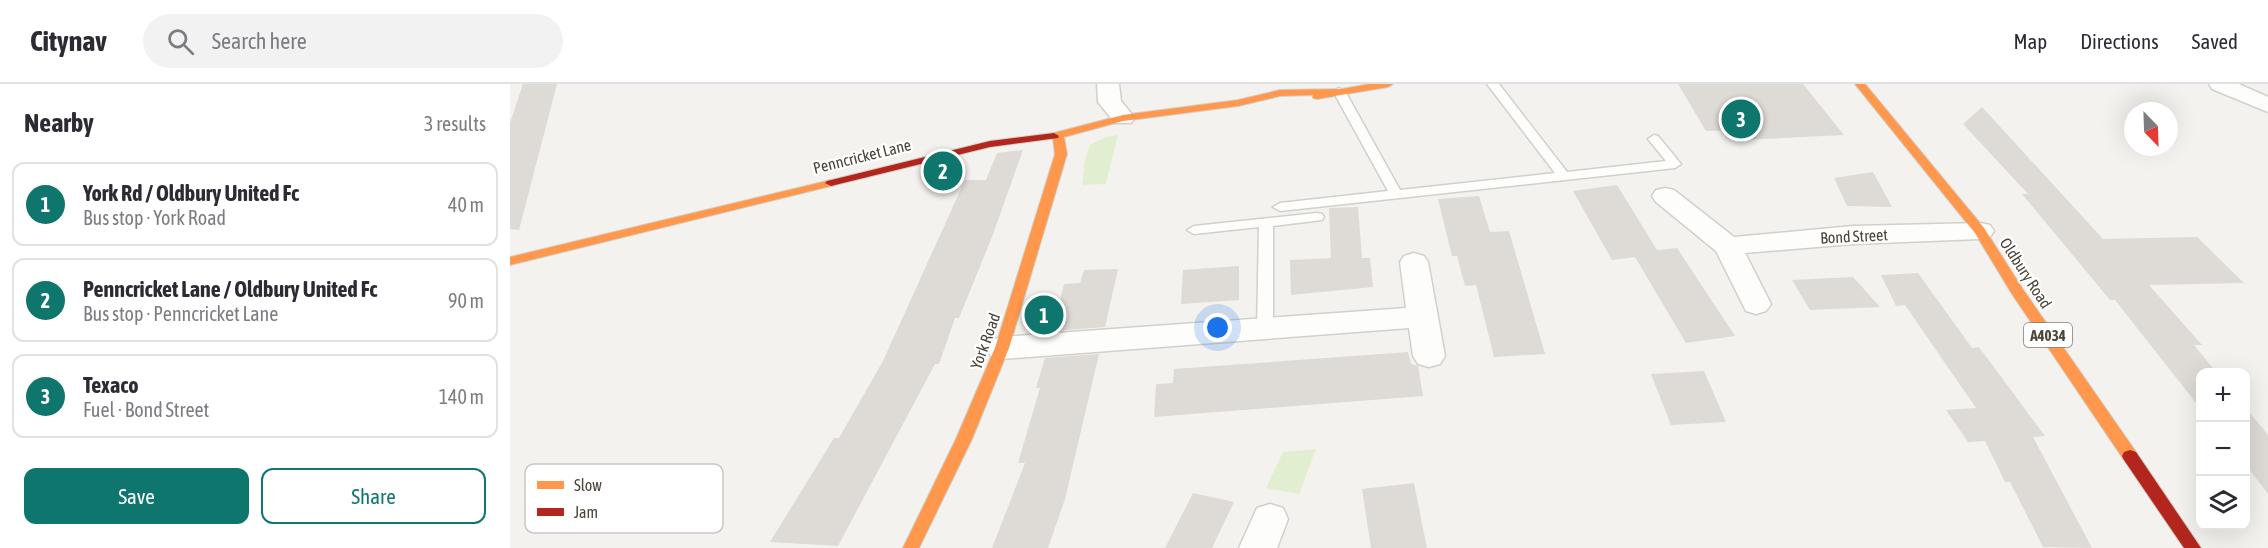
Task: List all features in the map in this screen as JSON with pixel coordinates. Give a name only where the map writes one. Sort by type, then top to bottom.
[{"type":"street","points":[[1108,84],[1110,102],[1123,118]]},
{"type":"street","name":"Penncricket Lane","points":[[510,261],[932,156],[990,144],[1058,135],[1123,118],[1238,102],[1280,93],[1339,91],[1388,84]]},
{"type":"street","name":"Oldbury Road","points":[[1860,84],[1980,231],[2017,291],[2193,548]]},
{"type":"street","points":[[2220,84],[2268,105]]},
{"type":"street","name":"York Road","points":[[911,548],[964,440],[1002,348],[1061,154],[1058,135]]},
{"type":"street","points":[[1665,196],[1728,246],[1756,304]]},
{"type":"street","name":"Bond Street","points":[[1728,246],[1852,235],[1980,231]]},
{"type":"street","name":"Penncricket Lane","points":[[510,253],[567,245]]},
{"type":"street","points":[[1414,262],[1429,356]]},
{"type":"street","points":[[1002,348],[1422,317]]},
{"type":"lane","points":[[1493,84],[1563,175]]},
{"type":"lane","points":[[1339,91],[1395,193]]},
{"type":"lane","points":[[1280,207],[1675,164],[1654,139]]},
{"type":"lane","points":[[1194,230],[1317,217]]},
{"type":"lane","points":[[1265,329],[1266,223]]},
{"type":"green space","points":[[1118,135],[1106,184],[1082,185],[1085,160],[1090,145],[1106,137]]},
{"type":"green space","points":[[1316,449],[1299,494],[1266,488],[1283,452]]},
{"type":"building","points":[[523,84],[557,84],[519,230],[510,229],[510,123]]},
{"type":"building","points":[[1678,84],[1803,84],[1844,135],[1742,140],[1735,130],[1706,131]]},
{"type":"building","points":[[1982,107],[2103,239],[2197,237],[2244,283],[2149,285],[2202,345],[2194,345],[2213,368],[2196,368],[2196,403],[2115,300],[2110,300],[2022,194],[2028,194],[1963,124]]},
{"type":"building","points":[[1023,150],[992,237],[959,318],[955,318],[939,364],[935,364],[838,546],[770,542],[834,438],[839,438],[883,361],[965,180],[986,180],[997,153]]},
{"type":"building","points":[[1873,172],[1892,207],[1847,206],[1834,178]]},
{"type":"building","points":[[1617,185],[1657,250],[1677,248],[1735,336],[1686,343],[1635,257],[1612,260],[1573,191]]},
{"type":"building","points":[[1479,196],[1490,232],[1509,231],[1545,354],[1494,357],[1476,285],[1465,286],[1457,256],[1452,256],[1438,199]]},
{"type":"building","points":[[1358,207],[1362,258],[1370,258],[1373,287],[1291,295],[1290,260],[1331,258],[1329,208]]},
{"type":"building","points":[[1239,266],[1239,300],[1181,304],[1183,270]]},
{"type":"building","points":[[1118,269],[1105,327],[1053,331],[1064,284],[1080,283],[1084,270]]},
{"type":"building","points":[[1918,273],[1972,348],[1979,347],[2045,436],[2033,437],[2092,548],[2043,547],[2010,482],[2005,482],[1985,441],[1968,442],[1946,410],[1976,408],[1905,305],[1896,306],[1881,275]]},
{"type":"building","points":[[1853,277],[1880,307],[1810,310],[1792,280]]},
{"type":"building","points":[[1408,352],[1411,364],[1418,366],[1423,396],[1154,417],[1156,384],[1173,383],[1174,369]]},
{"type":"building","points":[[1099,354],[1065,499],[1048,548],[992,548],[1025,463],[1018,463],[1040,388],[1036,388],[1045,358]]},
{"type":"building","points":[[1704,371],[1726,422],[1671,425],[1651,374]]},
{"type":"building","points":[[2250,413],[2268,435],[2268,494],[2250,470]]},
{"type":"building","points":[[1414,483],[1427,548],[1371,548],[1362,489]]},
{"type":"building","points":[[1193,493],[1234,502],[1212,548],[1165,548]]},
{"type":"traffic: slow","points":[[1317,96],[1388,84]]},
{"type":"traffic: slow","points":[[1860,84],[1980,231],[2017,291],[2130,456]]},
{"type":"traffic: slow","points":[[1054,136],[1123,118],[1238,103],[1280,93],[1339,91]]},
{"type":"traffic: slow","points":[[911,548],[964,439],[1002,348],[1061,154],[1058,135]]},
{"type":"traffic: slow","points":[[510,261],[831,183]]},
{"type":"traffic: jam","points":[[831,183],[990,144],[1054,136]]},
{"type":"traffic: jam","points":[[2130,456],[2193,548]]},
{"type":"place","name":"Texaco","points":[[1741,119]]},
{"type":"place","name":"Penncricket Lane / Oldbury United Fc","points":[[943,171]]},
{"type":"place","name":"York Rd / Oldbury United Fc","points":[[1044,315]]}]
